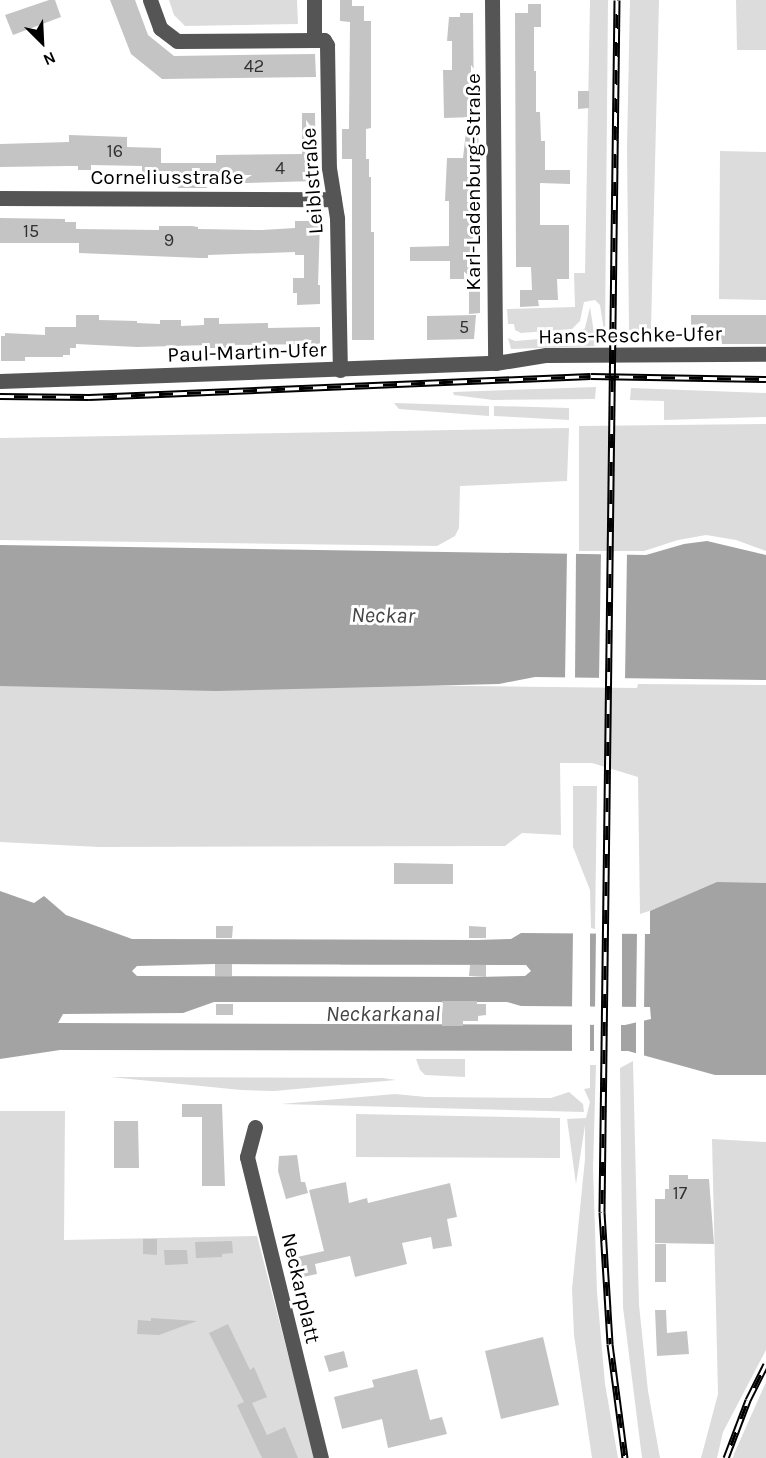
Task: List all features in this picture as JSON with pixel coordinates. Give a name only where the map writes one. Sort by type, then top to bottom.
[{"type":"street","points":[[150,0],[160,28],[177,41],[314,40],[314,0]]},
{"type":"street","name":"Karl-Ladenburg-Straße","points":[[492,0],[495,363]]},
{"type":"street","name":"Leiblstraße","points":[[314,40],[324,40],[327,45],[329,168],[337,218],[340,369]]},
{"type":"street","name":"Corneliusstraße","points":[[0,198],[334,199]]},
{"type":"street","name":"Hans-Reschke-Ufer","points":[[495,363],[546,355],[766,354]]},
{"type":"street","name":"Paul-Martin-Ufer","points":[[0,381],[495,363]]},
{"type":"street","name":"Neckarplatt","points":[[255,1127],[248,1157],[321,1458]]},
{"type":"shaded area","points":[[169,0],[297,0],[298,24],[185,26],[174,15]]},
{"type":"shaded area","points":[[590,0],[608,0],[605,337],[600,305],[595,300],[584,302],[580,321],[572,329],[521,333],[515,330],[514,324],[508,324],[507,309],[575,307],[574,273],[585,273]]},
{"type":"shaded area","points":[[630,0],[659,0],[651,329],[629,330],[627,148]]},
{"type":"shaded area","points":[[736,0],[766,0],[766,50],[737,50]]},
{"type":"shaded area","points":[[720,151],[766,152],[766,300],[719,299]]},
{"type":"shaded area","points":[[590,307],[596,346],[511,349],[508,338],[515,341],[575,336],[585,328]]},
{"type":"shaded area","points":[[596,387],[595,399],[493,400],[454,395],[453,392]]},
{"type":"shaded area","points":[[631,388],[766,393],[766,417],[664,420],[664,401],[630,400]]},
{"type":"shaded area","points":[[394,403],[489,406],[489,416],[399,409]]},
{"type":"shaded area","points":[[494,406],[569,408],[569,420],[494,416]]},
{"type":"shaded area","points":[[766,424],[766,551],[736,540],[706,535],[678,540],[644,551],[579,551],[579,426]]},
{"type":"shaded area","points":[[569,428],[567,481],[460,486],[459,528],[455,536],[437,546],[0,540],[0,438]]},
{"type":"shaded area","points":[[0,680],[637,688],[638,684],[766,685],[766,892],[707,892],[640,914],[638,777],[592,763],[560,763],[561,835],[522,833],[505,846],[99,847],[0,842]]},
{"type":"shaded area","points":[[573,786],[597,786],[595,929],[591,928],[590,890],[573,847]]},
{"type":"shaded area","points":[[416,1059],[465,1059],[465,1077],[425,1075],[420,1070]]},
{"type":"shaded area","points":[[633,1061],[639,1305],[648,1391],[660,1458],[642,1458],[623,1307],[620,1068]]},
{"type":"shaded area","points":[[590,1065],[596,1065],[593,1168],[597,1292],[605,1384],[618,1458],[592,1458],[574,1335],[572,1289],[585,1159],[585,1125],[576,1184],[567,1119],[586,1118],[590,1102],[584,1089],[590,1088]]},
{"type":"shaded area","points":[[110,1077],[383,1078],[396,1080],[274,1091],[241,1090]]},
{"type":"shaded area","points":[[569,1092],[583,1104],[584,1112],[281,1104],[395,1094],[426,1097],[551,1098]]},
{"type":"shaded area","points":[[0,1111],[65,1111],[64,1240],[257,1236],[315,1458],[0,1458]]},
{"type":"shaded area","points":[[356,1114],[560,1118],[560,1158],[356,1157]]},
{"type":"shaded area","points":[[712,1139],[766,1142],[766,1350],[723,1432],[717,1458],[701,1458],[718,1394]]},
{"type":"shaded area","points":[[766,1382],[766,1458],[733,1458],[734,1454]]},
{"type":"water","name":"Neckar","points":[[707,541],[766,555],[766,680],[535,677],[499,684],[216,691],[0,686],[0,545],[646,555],[684,544]]},
{"type":"water","points":[[717,882],[766,883],[766,1075],[715,1075],[628,1051],[60,1050],[0,1059],[0,891],[34,903],[44,896],[66,915],[132,939],[477,940],[511,939],[521,933],[650,934],[650,911]],"holes":[[[526,965],[531,971],[525,976],[478,977],[137,976],[132,971],[137,966]],[[214,1002],[507,1002],[521,1006],[650,1007],[651,1019],[625,1025],[58,1023],[63,1014],[183,1013]]]},
{"type":"pier","points":[[567,551],[576,551],[575,681],[565,681]]},
{"type":"pier","points":[[601,551],[627,552],[625,681],[599,681]]},
{"type":"pier","points":[[573,930],[590,931],[590,1010],[572,1009]]},
{"type":"pier","points":[[596,931],[622,931],[622,1010],[595,1010]]},
{"type":"pier","points":[[637,931],[645,931],[644,1010],[636,1010]]},
{"type":"pier","points":[[644,1018],[644,1058],[636,1056],[636,1020]]},
{"type":"pier","points":[[572,1022],[590,1022],[590,1055],[572,1055]]},
{"type":"pier","points":[[594,1022],[621,1022],[621,1054],[594,1054]]},
{"type":"building","points":[[55,0],[61,17],[13,35],[5,15]]},
{"type":"building","points":[[110,0],[135,0],[148,35],[174,56],[315,54],[316,77],[162,79],[131,54]]},
{"type":"building","points":[[340,0],[352,0],[352,6],[364,6],[364,21],[371,21],[371,128],[366,129],[366,159],[369,159],[369,177],[371,177],[371,232],[374,232],[374,340],[352,340],[352,159],[342,159],[342,129],[349,129],[350,22],[340,21]]},
{"type":"building","points":[[528,4],[541,4],[541,27],[534,27],[534,71],[536,71],[536,112],[540,112],[541,141],[545,141],[545,170],[570,170],[570,184],[540,183],[540,225],[569,225],[569,279],[557,279],[558,300],[538,300],[539,306],[520,307],[520,290],[532,290],[531,267],[516,267],[515,13],[528,13]]},
{"type":"building","points":[[460,13],[473,13],[474,117],[444,118],[443,70],[452,70],[452,41],[447,41],[449,17],[460,17]]},
{"type":"building","points":[[578,91],[589,91],[589,108],[578,109]]},
{"type":"building","points":[[302,113],[315,113],[316,181],[207,184],[207,188],[178,188],[178,176],[142,175],[142,166],[91,165],[91,170],[78,170],[78,166],[0,167],[0,144],[69,142],[69,135],[127,137],[127,147],[161,148],[161,163],[216,163],[216,155],[302,154]]},
{"type":"building","points":[[466,132],[478,132],[479,151],[478,170],[474,170],[472,279],[450,279],[450,261],[410,261],[410,247],[449,246],[449,201],[445,201],[447,158],[463,158]]},
{"type":"building","points":[[0,218],[65,219],[65,222],[76,222],[76,229],[159,230],[159,226],[262,230],[295,228],[295,221],[320,221],[318,285],[320,285],[320,304],[297,305],[297,293],[293,293],[293,278],[304,278],[304,255],[295,255],[295,252],[208,255],[208,258],[79,253],[79,243],[0,243]]},
{"type":"building","points":[[469,288],[480,288],[480,313],[469,314]]},
{"type":"building","points":[[76,315],[99,315],[99,320],[137,321],[137,323],[160,324],[160,320],[181,320],[181,326],[204,325],[204,318],[219,318],[219,324],[268,323],[268,328],[320,327],[320,344],[226,345],[226,348],[210,348],[210,345],[137,347],[76,344],[76,348],[70,348],[70,355],[63,355],[63,357],[25,357],[25,361],[1,361],[1,336],[5,336],[5,333],[45,335],[45,327],[76,327]]},
{"type":"building","points":[[476,315],[474,339],[427,340],[427,316]]},
{"type":"building","points":[[691,315],[766,315],[766,344],[722,344],[721,338],[691,339]]},
{"type":"building","points":[[394,863],[453,864],[453,884],[394,884]]},
{"type":"building","points":[[216,926],[233,926],[232,938],[216,938]]},
{"type":"building","points":[[469,926],[486,927],[486,938],[469,938]]},
{"type":"building","points":[[215,964],[232,964],[232,976],[215,976]]},
{"type":"building","points":[[470,965],[486,965],[486,977],[469,976]]},
{"type":"building","points":[[442,1001],[477,1001],[477,1004],[486,1004],[486,1015],[478,1016],[478,1021],[463,1021],[463,1026],[442,1026]]},
{"type":"building","points":[[216,1004],[233,1004],[233,1015],[216,1015]]},
{"type":"building","points":[[182,1104],[222,1104],[225,1186],[202,1186],[202,1117],[182,1117]]},
{"type":"building","points":[[114,1121],[138,1121],[139,1168],[114,1168]]},
{"type":"building","points":[[297,1155],[301,1182],[305,1182],[308,1193],[286,1199],[278,1171],[279,1156]]},
{"type":"building","points":[[669,1175],[688,1175],[688,1179],[709,1179],[714,1244],[655,1243],[655,1199],[665,1199],[665,1189],[669,1189]]},
{"type":"building","points":[[346,1182],[349,1203],[367,1198],[368,1203],[450,1183],[457,1217],[447,1219],[452,1246],[433,1249],[431,1237],[402,1243],[407,1264],[355,1277],[350,1256],[315,1264],[317,1274],[298,1278],[293,1258],[324,1251],[309,1190]]},
{"type":"building","points":[[143,1239],[157,1239],[157,1255],[143,1254]]},
{"type":"building","points":[[232,1241],[233,1253],[222,1254],[222,1257],[196,1258],[195,1242]]},
{"type":"building","points":[[655,1244],[666,1244],[666,1282],[655,1282]]},
{"type":"building","points":[[164,1250],[187,1250],[188,1264],[165,1265]]},
{"type":"building","points":[[655,1310],[666,1310],[667,1333],[687,1331],[689,1354],[657,1356]]},
{"type":"building","points":[[151,1318],[197,1321],[159,1335],[137,1334],[138,1320],[151,1321]]},
{"type":"building","points":[[228,1324],[250,1370],[254,1367],[267,1397],[252,1403],[267,1435],[285,1427],[298,1458],[262,1458],[237,1405],[244,1402],[209,1333]]},
{"type":"building","points":[[543,1337],[559,1405],[501,1419],[485,1351]]},
{"type":"building","points":[[344,1351],[348,1367],[329,1372],[324,1356]]},
{"type":"building","points":[[417,1369],[430,1420],[442,1417],[447,1434],[388,1448],[382,1419],[342,1429],[334,1397],[374,1387],[372,1380]]},
{"type":"railway","points":[[617,0],[602,1212],[610,1344],[625,1458]]},
{"type":"railway","points":[[0,396],[89,397],[591,376],[766,379]]},
{"type":"railway","points":[[726,1458],[748,1400],[766,1364]]},
{"type":"water label","name":"Neckarkanal","points":[[383,1015]]}]
